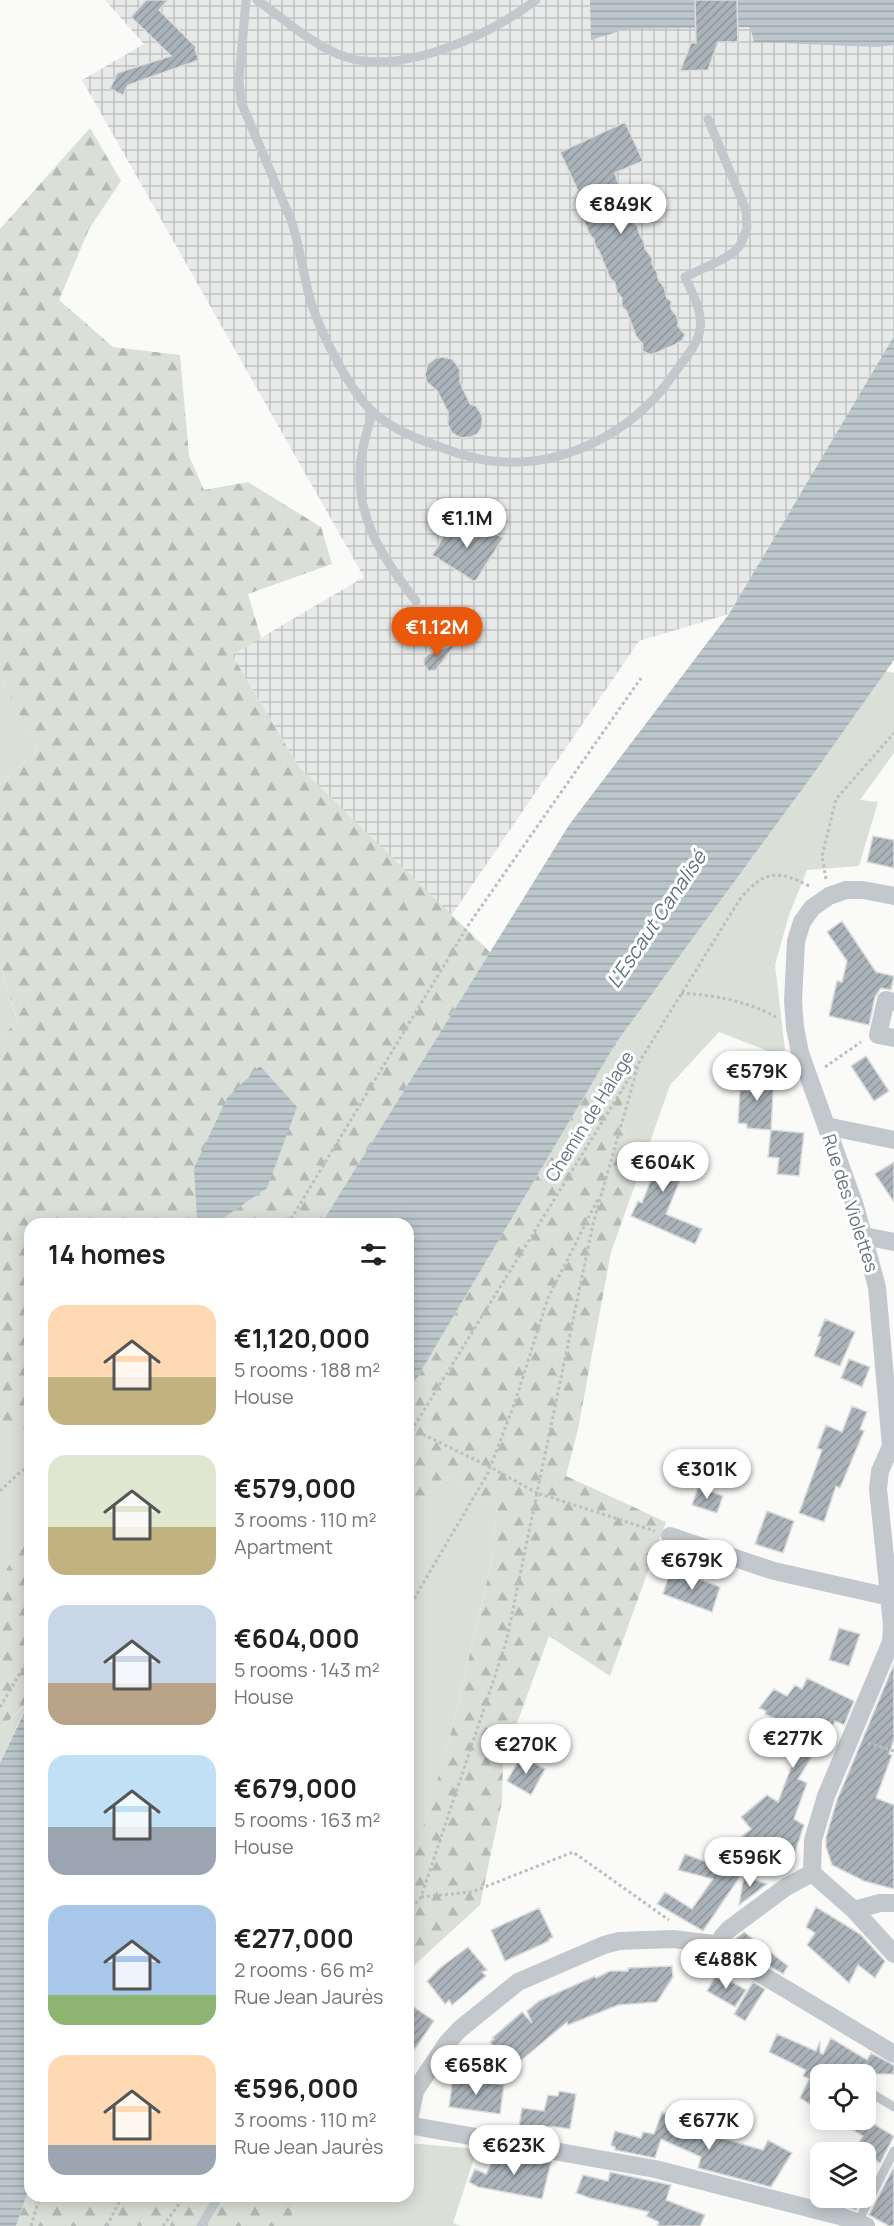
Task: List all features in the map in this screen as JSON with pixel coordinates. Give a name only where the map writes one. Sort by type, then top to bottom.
[{"type":"street","points":[[829,896],[851,889],[894,896]]},
{"type":"street","name":"Rue des Violettes","points":[[812,1873],[815,1828],[831,1781],[891,1642],[892,1624],[892,1597],[878,1489],[880,1472],[893,1449],[879,1301],[864,1236],[808,1078],[800,1053],[795,1022],[795,952],[798,932],[802,922],[813,908],[829,896]]},
{"type":"street","points":[[886,1037],[886,1000],[894,1002]]},
{"type":"street","points":[[826,1126],[894,1140]]},
{"type":"street","points":[[864,1236],[894,1242]]},
{"type":"street","points":[[670,1536],[781,1573],[892,1597]]},
{"type":"street","points":[[894,1954],[854,1910],[812,1873],[786,1887],[728,1930],[722,1937],[722,1945],[729,1955],[894,2054]]},
{"type":"street","points":[[854,1910],[880,1903],[894,1903]]},
{"type":"street","points":[[414,2096],[447,2043],[460,2029],[518,1982],[604,1945],[620,1941],[673,1939],[722,1945]]},
{"type":"street","points":[[414,2126],[655,2169],[862,2224]]},
{"type":"lane","points":[[246,0],[239,80],[241,102],[297,237],[316,317],[359,396],[373,412],[398,430],[465,455],[505,462],[565,455],[604,438],[631,420],[668,382],[697,340],[700,331],[698,309],[685,277],[734,252],[741,244],[747,228],[746,210],[708,119]]},
{"type":"lane","points":[[257,0],[334,53],[371,62],[413,57],[464,40],[502,22],[536,0]]},
{"type":"lane","points":[[373,412],[362,453],[363,502],[381,553],[416,601]]},
{"type":"lane","points":[[876,2096],[894,2107]]},
{"type":"lane","points":[[862,2224],[894,2151]]},
{"type":"lane","points":[[201,2226],[215,2202]]},
{"type":"path","points":[[292,1218],[469,924],[641,678]]},
{"type":"path","points":[[829,896],[822,856],[836,799],[894,733]]},
{"type":"path","name":"Chemin de Halage","points":[[414,1426],[740,899],[752,885],[761,879],[777,874],[784,875],[829,896]]},
{"type":"path","points":[[680,993],[720,997],[760,1008],[775,1017],[795,1022]]},
{"type":"path","points":[[808,1078],[869,1037],[886,1037]]},
{"type":"path","points":[[414,1906],[421,1897],[506,1643],[593,1224],[639,1060]]},
{"type":"path","points":[[414,1600],[490,1467],[548,1298],[603,1190]]},
{"type":"path","points":[[414,1430],[537,1493],[670,1536]]},
{"type":"path","points":[[0,1491],[24,1470]]},
{"type":"path","points":[[0,1707],[24,1666]]},
{"type":"path","points":[[849,1737],[894,1751]]},
{"type":"path","points":[[421,1897],[472,1892],[573,1852],[670,1921]]},
{"type":"path","points":[[31,2226],[38,2202]]},
{"type":"path","points":[[107,2226],[119,2202]]},
{"type":"path","points":[[163,2226],[181,2202]]},
{"type":"shaded area","points":[[105,0],[894,0],[894,336],[729,614],[639,641],[451,916],[299,767],[232,655],[364,577],[82,80],[144,44]]},
{"type":"green space","points":[[90,128],[121,181],[89,229],[59,300],[113,347],[180,355],[189,456],[204,490],[248,482],[321,527],[332,564],[248,594],[261,638],[232,655],[299,767],[490,952],[325,1218],[24,1218],[24,1428],[0,1441],[0,1040],[17,1020],[0,962],[0,785],[37,751],[0,676],[0,229]]},
{"type":"green space","points":[[886,671],[894,673],[894,753],[860,800],[878,802],[859,866],[807,870],[789,915],[775,965],[786,1058],[719,1032],[670,1085],[631,1196],[616,1043]]},
{"type":"green space","points":[[0,676],[37,751],[0,785]]},
{"type":"green space","points":[[0,962],[17,1021],[0,1040]]},
{"type":"green space","points":[[616,1043],[631,1196],[611,1252],[578,1429],[566,1476],[666,1522],[610,1676],[549,1636],[503,1761],[502,1801],[480,1905],[414,1966],[414,1851],[448,1746],[492,1560],[497,1506],[448,1476],[414,1506],[414,1383]]},
{"type":"green space","points":[[24,1427],[24,1539],[0,1581],[0,1441]]},
{"type":"green space","points":[[448,1476],[497,1506],[492,1559],[448,1746],[414,1852],[414,1506]]},
{"type":"green space","points":[[24,1539],[24,1706],[0,1729],[0,1581]]},
{"type":"green space","points":[[24,1707],[0,1763],[0,1729]]},
{"type":"green space","points":[[414,2144],[477,2149],[453,2223],[461,2226],[289,2226],[295,2202],[414,2202]]},
{"type":"green space","points":[[24,2202],[295,2202],[289,2226],[16,2226]]},
{"type":"water","points":[[590,0],[894,0],[894,45],[876,47],[754,42],[750,27],[626,29],[591,40]]},
{"type":"water","name":"L'Escaut Canalisé","points":[[894,336],[894,660],[616,1043],[414,1383],[414,1218],[325,1218],[569,825],[729,614]]},
{"type":"water","points":[[260,1066],[297,1107],[267,1188],[223,1218],[197,1218],[194,1168],[227,1098]]},
{"type":"water","points":[[24,1713],[24,2202],[16,2226],[0,2226],[0,1763]]},
{"type":"building","points":[[146,0],[168,0],[159,10],[196,47],[199,60],[128,85],[123,95],[110,89],[117,73],[171,56],[131,17]]},
{"type":"building","points":[[695,0],[737,0],[738,42],[718,42],[708,70],[680,71],[691,43],[696,43]]},
{"type":"building","points":[[625,122],[643,161],[615,173],[621,193],[625,198],[625,206],[632,214],[632,222],[637,226],[645,249],[652,258],[658,279],[664,287],[667,298],[671,301],[671,309],[678,318],[678,326],[685,335],[681,342],[651,355],[642,351],[643,345],[636,336],[626,310],[622,307],[622,298],[617,293],[615,283],[610,278],[594,239],[581,217],[581,212],[574,204],[578,191],[560,152]]},
{"type":"building","points":[[436,358],[452,359],[457,365],[460,370],[460,382],[470,404],[476,406],[482,415],[482,427],[477,434],[471,437],[461,438],[452,433],[448,425],[448,412],[437,391],[426,381],[427,365]]},
{"type":"building","points":[[456,517],[484,535],[488,529],[503,538],[475,582],[432,555]]},
{"type":"building","points":[[456,644],[436,670],[429,671],[424,666],[424,658],[428,654]]},
{"type":"building","points":[[873,836],[894,840],[894,868],[867,862]]},
{"type":"building","points":[[842,921],[876,972],[894,976],[891,990],[881,988],[875,997],[869,1025],[829,1016],[837,981],[842,982],[847,961],[827,932]]},
{"type":"building","points":[[866,1056],[889,1091],[874,1101],[851,1066]]},
{"type":"building","points":[[751,1072],[774,1074],[771,1130],[747,1128],[747,1124],[738,1123],[740,1090],[749,1090]]},
{"type":"building","points":[[771,1130],[804,1133],[799,1176],[777,1174],[779,1158],[768,1157]]},
{"type":"building","points":[[649,1143],[677,1152],[674,1160],[687,1164],[666,1214],[702,1229],[695,1244],[631,1216],[638,1201],[642,1203],[652,1177],[640,1172]]},
{"type":"building","points":[[894,1162],[894,1202],[875,1174]]},
{"type":"building","points":[[825,1319],[855,1332],[840,1366],[814,1356],[821,1337],[818,1336]]},
{"type":"building","points":[[849,1359],[870,1367],[862,1387],[841,1378]]},
{"type":"building","points":[[852,1406],[867,1412],[860,1429],[864,1431],[840,1488],[836,1486],[824,1522],[799,1513],[822,1450],[817,1448],[826,1425],[842,1432]]},
{"type":"building","points":[[698,1487],[723,1496],[717,1513],[692,1505]]},
{"type":"building","points":[[767,1511],[794,1521],[783,1553],[755,1544]]},
{"type":"building","points":[[670,1572],[679,1575],[680,1572],[720,1587],[712,1612],[663,1594]]},
{"type":"building","points":[[839,1628],[860,1634],[849,1666],[829,1660]]},
{"type":"building","points":[[894,1664],[894,1739],[889,1754],[892,1755],[876,1798],[894,1805],[894,1889],[864,1881],[832,1865],[826,1847],[826,1837],[837,1800]]},
{"type":"building","points":[[807,1678],[854,1701],[844,1725],[835,1721],[823,1745],[823,1739],[798,1779],[807,1783],[794,1819],[804,1825],[792,1862],[780,1870],[739,1844],[744,1840],[741,1837],[751,1829],[741,1817],[767,1795],[778,1802],[795,1757],[792,1755],[806,1733],[765,1714],[766,1711],[759,1708],[774,1689],[787,1696],[795,1685],[802,1689]]},
{"type":"building","points":[[521,1756],[545,1769],[531,1795],[507,1781]]},
{"type":"building","points":[[685,1854],[741,1875],[703,1931],[657,1904],[665,1892],[692,1909],[713,1879],[678,1870]]},
{"type":"building","points":[[744,1876],[767,1884],[739,1905]]},
{"type":"building","points":[[816,1907],[860,1934],[885,1961],[875,1978],[858,1965],[849,1983],[807,1945],[815,1933],[806,1927]]},
{"type":"building","points":[[539,1908],[553,1937],[505,1961],[491,1930]]},
{"type":"building","points":[[744,1932],[788,1966],[783,1974],[737,1947],[733,1941]]},
{"type":"building","points":[[468,1947],[487,1970],[482,1972],[486,1976],[452,2005],[449,2000],[445,2004],[427,1981]]},
{"type":"building","points":[[672,1966],[673,1977],[657,2002],[618,2005],[568,2025],[567,2022],[512,2068],[490,2042],[522,2012],[532,2023],[527,2011],[539,2001],[595,1976],[596,1978],[610,1971],[628,1971],[628,1968]]},
{"type":"building","points":[[717,1973],[746,1990],[735,2007],[707,1991]]},
{"type":"building","points":[[753,1982],[765,1989],[745,2021],[734,2014]]},
{"type":"building","points":[[414,2007],[434,2021],[414,2050]]},
{"type":"building","points":[[777,2034],[816,2051],[820,2041],[820,2053],[823,2054],[831,2038],[867,2060],[871,2053],[894,2065],[894,2074],[876,2074],[876,2064],[810,2064],[810,2104],[800,2098],[809,2079],[803,2076],[806,2070],[769,2052]]},
{"type":"building","points":[[453,2077],[504,2085],[500,2114],[449,2107]]},
{"type":"building","points":[[559,2091],[576,2094],[570,2129],[549,2126],[546,2138],[518,2133],[522,2108],[544,2111],[548,2095],[558,2096]]},
{"type":"building","points":[[662,2112],[671,2117],[672,2114],[706,2130],[704,2133],[763,2150],[768,2140],[792,2153],[771,2187],[698,2168],[701,2157],[661,2139],[655,2158],[615,2150],[615,2147],[611,2145],[615,2131],[641,2138],[643,2132],[654,2134]]},
{"type":"building","points":[[876,2125],[894,2136],[880,2163],[876,2161],[876,2142],[859,2142],[863,2136],[853,2130],[876,2130]]},
{"type":"building","points":[[497,2152],[551,2162],[542,2199],[478,2187],[469,2182],[475,2169],[486,2174]]},
{"type":"building","points":[[894,2166],[894,2226],[889,2226],[869,2215],[873,2208],[876,2208],[876,2201]]},
{"type":"building","points":[[610,2172],[671,2185],[666,2200],[705,2215],[700,2226],[657,2226],[659,2222],[646,2216],[649,2212],[576,2193],[583,2175],[608,2181]]}]
